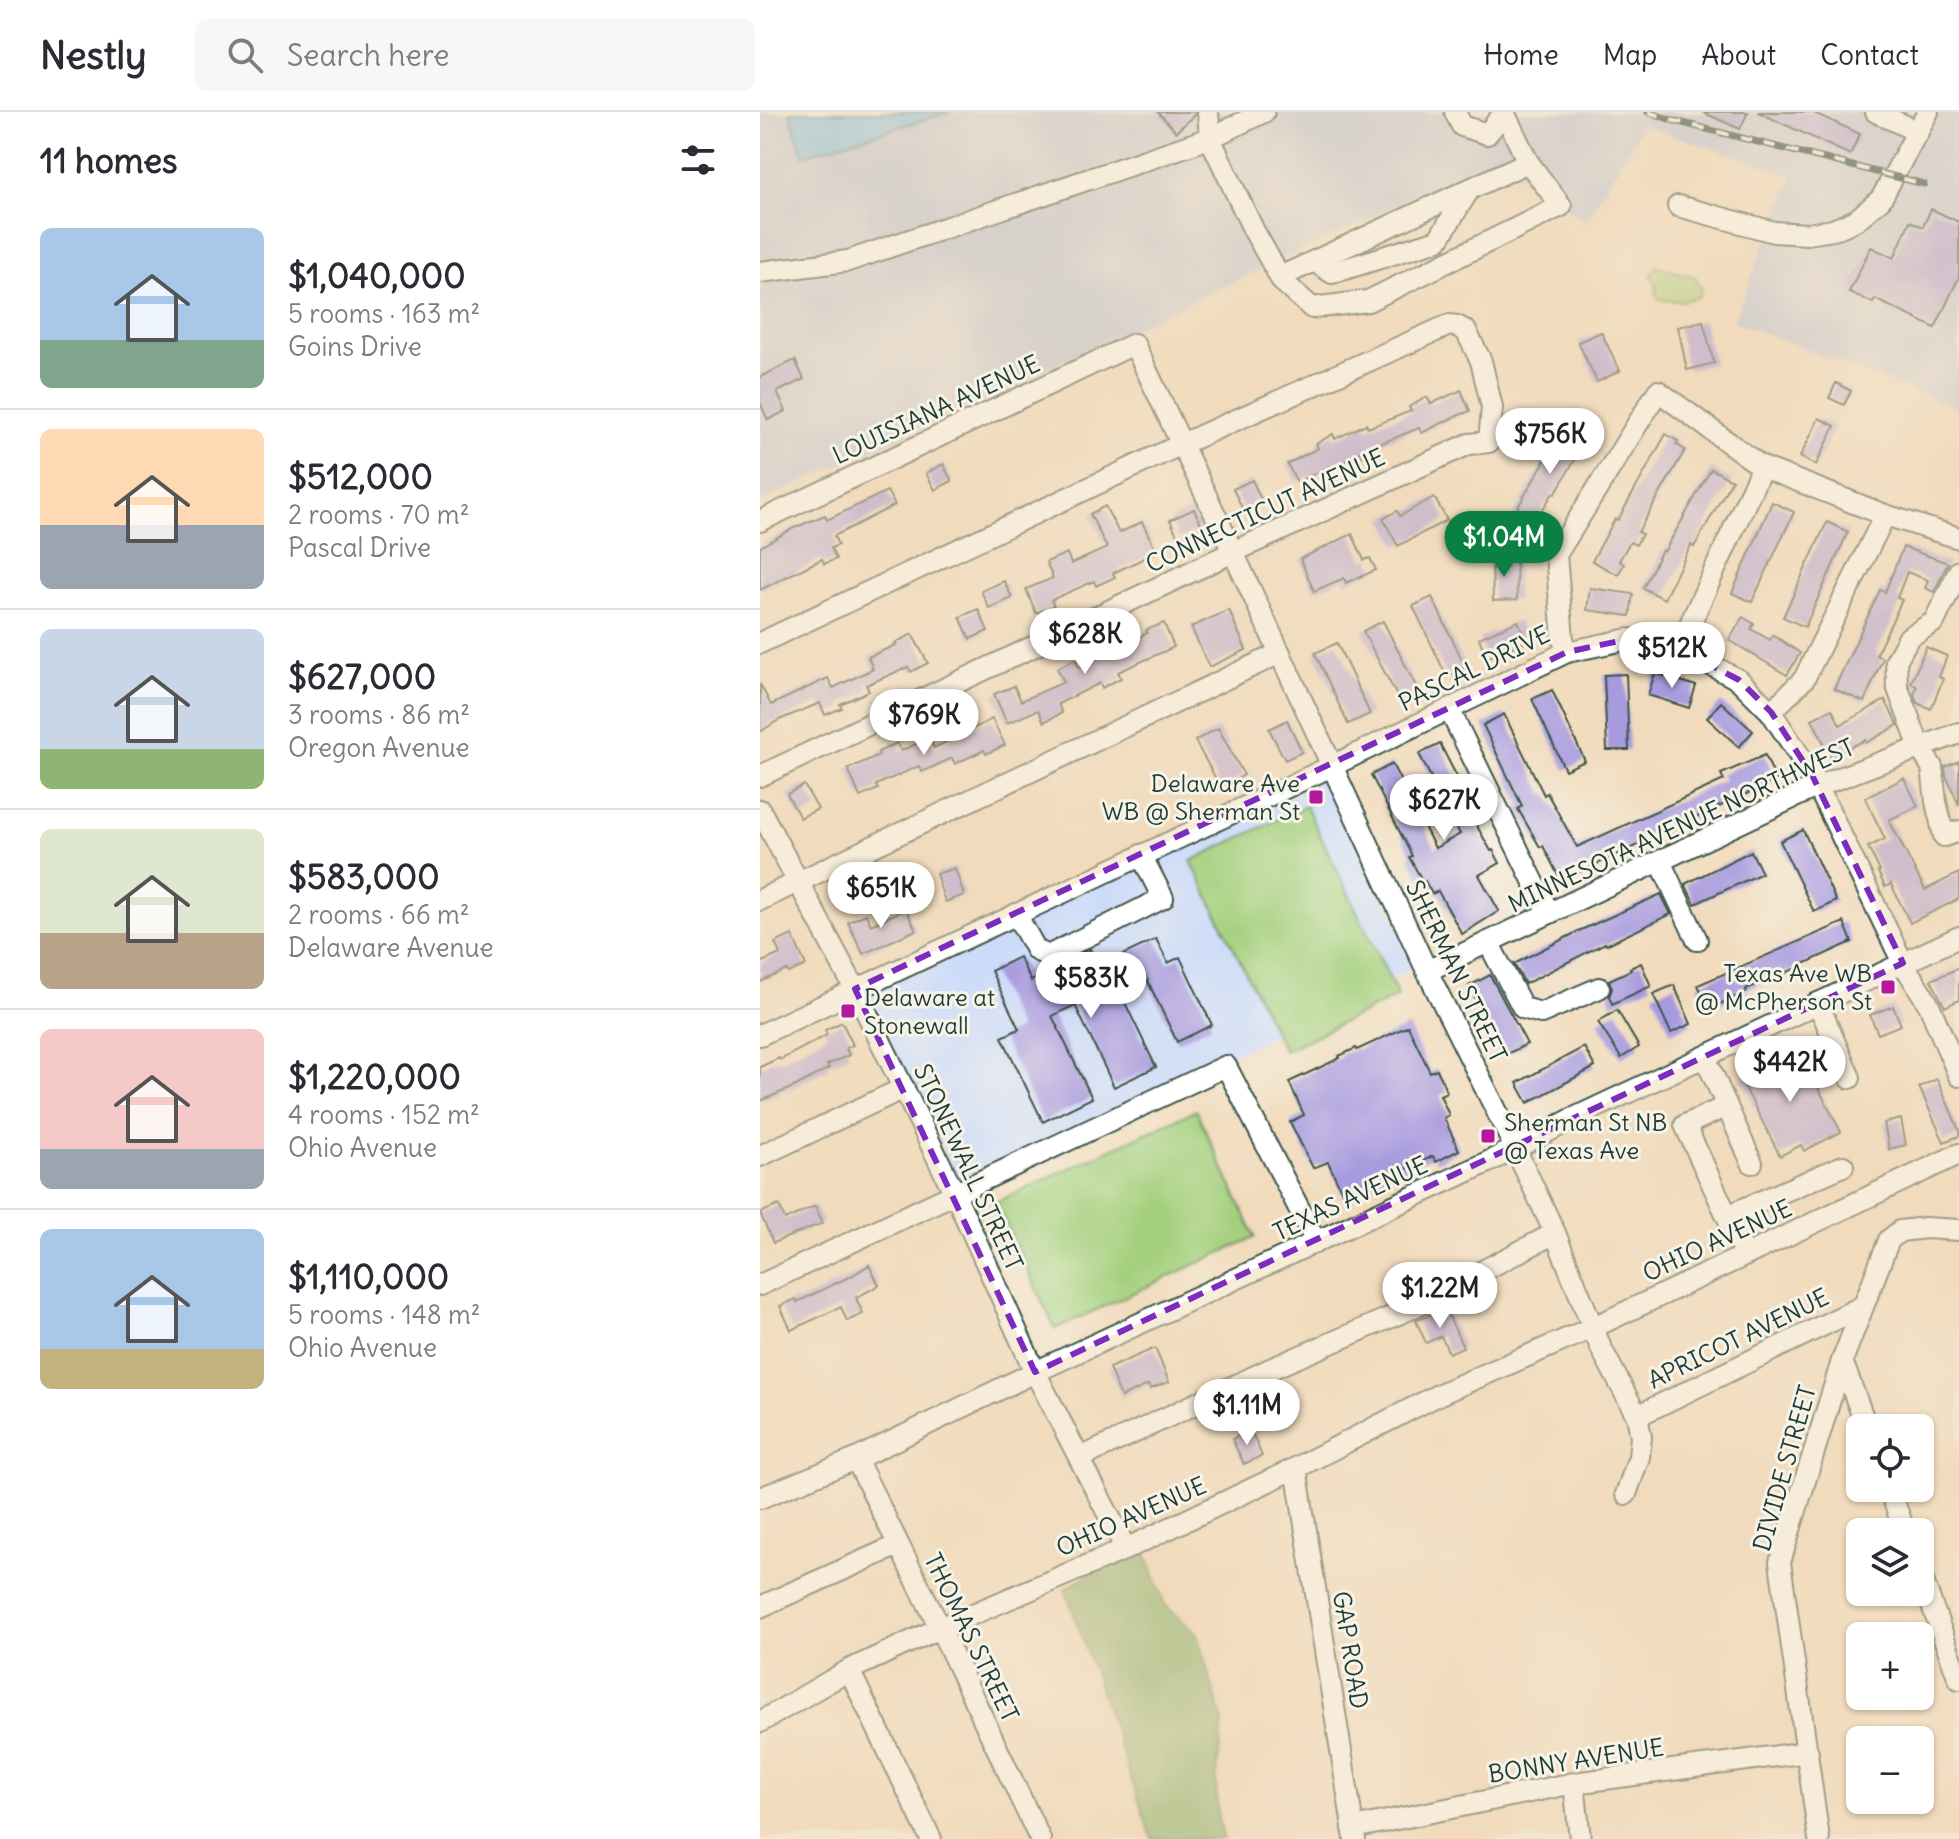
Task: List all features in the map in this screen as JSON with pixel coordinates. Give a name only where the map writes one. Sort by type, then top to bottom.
[{"type":"street","points":[[1208,112],[1210,138],[1253,229],[1282,281],[1312,308],[1368,301],[1561,206],[1528,162],[1504,113],[1487,134],[1462,126],[1455,112]]},
{"type":"street","points":[[760,272],[848,261],[1210,138],[1264,112]]},
{"type":"street","points":[[1876,112],[1918,132]]},
{"type":"street","points":[[1678,206],[1774,232],[1807,234],[1833,230],[1856,220],[1881,199],[1928,112]]},
{"type":"street","points":[[1280,277],[1528,162]]},
{"type":"street","points":[[1314,261],[1332,273],[1438,240],[1469,190]]},
{"type":"street","name":"CONNECTICUT AVENUE","points":[[760,776],[1233,552],[1469,444],[1489,442],[1492,407],[1481,361],[1466,331],[1449,325],[1182,444]]},
{"type":"street","name":"SHERMAN STREET","points":[[1134,344],[1427,971],[1555,1233],[1601,1348],[1637,1416],[1641,1437],[1639,1457],[1626,1494]]},
{"type":"street","name":"LOUISIANA AVENUE","points":[[760,521],[1134,344]]},
{"type":"street","points":[[1567,652],[1563,639],[1556,555],[1658,391],[1762,467],[1885,515],[1959,538]]},
{"type":"street","points":[[760,643],[1182,444]]},
{"type":"street","points":[[1679,648],[1762,467]]},
{"type":"street","points":[[1771,712],[1804,679],[1885,515]]},
{"type":"street","points":[[1959,571],[1934,622],[1909,637],[1896,661],[1897,686],[1920,748],[1932,767],[1944,836],[1959,831]]},
{"type":"street","name":"PASCAL DRIVE","points":[[760,1035],[1567,652],[1629,639],[1679,648],[1739,680],[1771,712],[1818,786],[1903,963],[1929,1005],[1959,1076]]},
{"type":"street","points":[[760,900],[1280,653]]},
{"type":"street","points":[[1449,709],[1549,913]]},
{"type":"street","name":"MINNESOTA AVENUE NORTHWEST","points":[[1427,971],[1818,786],[1959,733]]},
{"type":"street","name":"STONEWALL STREET","points":[[760,810],[855,989],[955,1194],[1035,1372],[1126,1549]]},
{"type":"street","points":[[1016,914],[1036,950],[1048,956],[1163,898],[1141,855]]},
{"type":"street","points":[[1660,861],[1697,940]]},
{"type":"street","name":"TEXAS AVENUE","points":[[760,1498],[856,1459],[1959,937]]},
{"type":"street","points":[[1488,942],[1523,1008],[1541,1013],[1599,988]]},
{"type":"street","points":[[1818,1003],[1850,1078]]},
{"type":"street","points":[[1705,1057],[1752,1163]]},
{"type":"street","points":[[760,1285],[1226,1066],[1315,1243]]},
{"type":"street","points":[[760,1156],[904,1088]]},
{"type":"street","points":[[1727,1106],[1685,1125],[1745,1255]]},
{"type":"street","name":"OHIO AVENUE","points":[[760,1722],[849,1670],[1126,1549],[1296,1468],[1442,1393],[1592,1328],[1959,1154]]},
{"type":"street","points":[[1727,1216],[1843,1166]]},
{"type":"street","name":"DIVIDE STREET","points":[[1819,1839],[1780,1562],[1842,1361],[1889,1240],[1900,1231],[1926,1228],[1959,1230]]},
{"type":"street","points":[[1080,1458],[1268,1370],[1412,1308],[1555,1233]]},
{"type":"street","name":"APRICOT AVENUE","points":[[1637,1416],[1863,1306]]},
{"type":"street","points":[[1842,1361],[1862,1414]]},
{"type":"street","name":"THOMAS STREET","points":[[856,1459],[1040,1839]]},
{"type":"street","name":"GAP ROAD","points":[[1296,1468],[1354,1834]]},
{"type":"street","points":[[760,1607],[898,1545]]},
{"type":"street","points":[[1932,1606],[1959,1679]]},
{"type":"street","points":[[849,1670],[931,1839]]},
{"type":"street","name":"BONNY AVENUE","points":[[1354,1834],[1574,1783],[1808,1752]]},
{"type":"street","points":[[1574,1783],[1580,1839]]},
{"type":"highlighted area","points":[[1629,639],[1679,648],[1739,680],[1771,712],[1812,775],[1903,963],[1035,1372],[855,989],[1567,652]]},
{"type":"shaded area","points":[[760,112],[1959,112],[1959,409],[1733,321],[1793,176],[1643,125],[1586,221],[1496,160],[760,502]]},
{"type":"shaded area","points":[[1326,777],[1418,966],[961,1185],[869,995]]},
{"type":"green space","points":[[1657,266],[1695,277],[1702,290],[1698,297],[1682,301],[1661,300],[1656,294],[1657,287],[1651,275]]},
{"type":"green space","points":[[1306,806],[1398,996],[1284,1051],[1191,861]]},
{"type":"green space","points":[[1196,1110],[1255,1237],[1055,1329],[996,1202]]},
{"type":"green space","points":[[1146,1553],[1165,1605],[1197,1634],[1223,1722],[1216,1781],[1218,1818],[1224,1839],[1152,1839],[1065,1589],[1114,1562]]},
{"type":"water","points":[[790,112],[951,112],[803,155]]},
{"type":"building","points":[[1158,112],[1195,112],[1195,114],[1176,132]]},
{"type":"building","points":[[1702,112],[1748,112],[1740,129]]},
{"type":"building","points":[[1758,112],[1812,112],[1860,134],[1850,155]]},
{"type":"building","points":[[1931,209],[1959,222],[1959,277],[1935,328],[1875,299],[1873,303],[1849,292],[1871,247],[1894,258],[1910,221],[1923,227]]},
{"type":"building","points":[[1703,321],[1714,363],[1687,370],[1678,327]]},
{"type":"building","points":[[1601,332],[1620,371],[1597,382],[1578,342]]},
{"type":"building","points":[[795,360],[804,379],[777,392],[786,411],[768,420],[760,403],[760,377]]},
{"type":"building","points":[[1836,383],[1851,391],[1844,405],[1829,398]]},
{"type":"building","points":[[1461,390],[1470,411],[1422,433],[1419,428],[1377,445],[1379,449],[1363,457],[1360,452],[1331,470],[1329,467],[1297,482],[1287,464],[1318,448],[1316,444],[1333,434],[1335,439],[1366,424],[1368,428],[1411,411],[1409,407],[1427,397],[1431,404]]},
{"type":"building","points":[[1573,412],[1595,425],[1555,494],[1522,542],[1504,531]]},
{"type":"building","points":[[1819,418],[1835,426],[1816,465],[1800,457]]},
{"type":"building","points":[[1666,434],[1685,450],[1638,532],[1642,534],[1636,545],[1630,542],[1619,561],[1624,564],[1618,575],[1592,561]]},
{"type":"building","points":[[943,464],[952,481],[935,490],[926,473]]},
{"type":"building","points":[[1711,469],[1732,480],[1694,547],[1691,545],[1664,599],[1643,588]]},
{"type":"building","points":[[1252,480],[1263,503],[1244,512],[1233,489]]},
{"type":"building","points":[[887,491],[895,505],[834,536],[838,545],[831,548],[836,559],[824,564],[822,559],[760,590],[760,547],[794,528],[825,515],[827,520]]},
{"type":"building","points":[[1434,497],[1447,520],[1398,546],[1383,519],[1397,511],[1400,516]]},
{"type":"building","points":[[1772,502],[1794,512],[1752,602],[1732,593]]},
{"type":"building","points":[[1105,506],[1119,533],[1142,522],[1157,552],[1113,573],[1115,577],[1096,586],[1094,581],[1051,600],[1054,606],[1036,613],[1026,589],[1053,578],[1046,562],[1067,553],[1071,564],[1107,548],[1090,514]]},
{"type":"building","points":[[1194,509],[1203,528],[1179,539],[1170,520]]},
{"type":"building","points":[[1827,522],[1848,532],[1805,627],[1783,617]]},
{"type":"building","points":[[1352,534],[1364,560],[1370,558],[1376,570],[1346,583],[1344,578],[1314,591],[1300,559]]},
{"type":"building","points":[[1903,547],[1948,563],[1934,592],[1925,588],[1928,580],[1907,572],[1897,598],[1902,600],[1876,655],[1883,658],[1864,702],[1834,689],[1880,590],[1885,592]]},
{"type":"building","points":[[1516,557],[1517,600],[1493,601],[1492,558]]},
{"type":"building","points":[[1004,581],[1012,598],[989,608],[981,591]]},
{"type":"building","points":[[1590,588],[1633,594],[1630,616],[1587,610]]},
{"type":"building","points":[[1432,597],[1466,668],[1447,677],[1413,606]]},
{"type":"building","points":[[978,609],[988,631],[970,639],[960,617]]},
{"type":"building","points":[[1229,610],[1246,650],[1209,667],[1191,627]]},
{"type":"building","points":[[1743,617],[1754,624],[1751,629],[1770,640],[1773,635],[1800,653],[1787,675],[1729,640]]},
{"type":"building","points":[[1383,621],[1418,690],[1399,700],[1363,631]]},
{"type":"building","points":[[1518,621],[1527,641],[1487,658],[1479,638]]},
{"type":"building","points":[[1164,623],[1174,647],[1118,672],[1121,678],[1102,688],[1100,683],[1058,704],[1062,713],[1044,722],[1038,710],[1007,723],[994,694],[1014,686],[1021,701],[1064,682],[1057,668],[1075,659],[1079,668]]},
{"type":"building","points":[[912,634],[928,663],[911,672],[908,667],[866,685],[869,691],[840,704],[842,708],[825,715],[820,703],[779,720],[760,732],[760,684],[771,705],[828,678],[833,688],[873,669],[868,657]]},
{"type":"building","points":[[1337,643],[1370,714],[1348,724],[1315,653]]},
{"type":"building","points":[[1926,647],[1947,656],[1939,677],[1943,679],[1931,709],[1917,703],[1914,694],[1917,686],[1911,683]]},
{"type":"building","points":[[1655,673],[1696,686],[1689,708],[1648,695]]},
{"type":"building","points":[[1626,674],[1629,750],[1607,750],[1604,675]]},
{"type":"building","points":[[1552,690],[1585,761],[1565,770],[1532,699]]},
{"type":"building","points":[[1885,700],[1898,725],[1866,743],[1865,740],[1831,757],[1812,719],[1832,709],[1840,725]]},
{"type":"building","points":[[1721,702],[1753,731],[1739,747],[1707,718]]},
{"type":"building","points":[[1504,714],[1544,795],[1547,793],[1577,847],[1724,780],[1721,774],[1765,755],[1776,780],[1561,881],[1543,846],[1540,847],[1518,809],[1522,806],[1483,725]]},
{"type":"building","points":[[992,719],[1005,745],[986,754],[984,750],[955,764],[952,758],[922,772],[919,766],[876,785],[878,789],[860,797],[848,769],[897,743],[901,751],[929,738],[934,748]]},
{"type":"building","points":[[1287,720],[1302,752],[1285,760],[1269,729]]},
{"type":"building","points":[[1218,728],[1244,775],[1221,788],[1195,741]]},
{"type":"building","points":[[1440,744],[1475,812],[1470,814],[1500,863],[1479,875],[1499,911],[1462,934],[1438,891],[1432,894],[1423,882],[1371,775],[1392,764],[1435,848],[1460,834],[1419,754]]},
{"type":"building","points":[[1959,761],[1959,805],[1945,767]]},
{"type":"building","points":[[1904,778],[1918,806],[1889,820],[1925,890],[1959,873],[1959,899],[1910,923],[1891,884],[1885,887],[1868,847],[1885,839],[1865,798]]},
{"type":"building","points":[[804,785],[818,809],[800,818],[787,794]]},
{"type":"building","points":[[1803,830],[1836,901],[1814,912],[1780,841]]},
{"type":"building","points":[[1751,851],[1762,873],[1695,904],[1685,884]]},
{"type":"building","points":[[955,868],[964,895],[945,902],[936,874]]},
{"type":"building","points":[[1661,894],[1671,914],[1525,984],[1514,964]]},
{"type":"building","points":[[906,909],[916,930],[863,954],[848,922],[866,914],[871,925]]},
{"type":"building","points":[[1844,922],[1852,942],[1746,989],[1747,992],[1709,1009],[1698,985]]},
{"type":"building","points":[[792,935],[806,965],[760,982],[760,963],[780,954],[775,943]]},
{"type":"building","points":[[1156,939],[1168,963],[1180,957],[1212,1025],[1177,1042],[1143,971],[1116,984],[1156,1067],[1114,1087],[1075,1005],[1052,1016],[1092,1098],[1043,1122],[1002,1037],[1019,1029],[991,971],[1019,957],[1031,981],[1090,949],[1098,967]]},
{"type":"building","points":[[1641,963],[1651,986],[1612,1004],[1609,980]]},
{"type":"building","points":[[1959,968],[1959,1000],[1945,1007],[1931,980]]},
{"type":"building","points":[[1490,975],[1527,1044],[1505,1055],[1469,986]]},
{"type":"building","points":[[1674,985],[1691,1024],[1671,1033],[1653,994]]},
{"type":"building","points":[[1893,1006],[1901,1025],[1878,1034],[1870,1015]]},
{"type":"building","points":[[1617,1010],[1639,1047],[1621,1058],[1598,1022]]},
{"type":"building","points":[[842,1022],[853,1045],[846,1048],[849,1055],[827,1065],[829,1068],[796,1086],[760,1101],[760,1067],[827,1035],[825,1030]]},
{"type":"building","points":[[1408,1026],[1430,1072],[1437,1069],[1447,1092],[1440,1095],[1449,1115],[1444,1118],[1459,1150],[1436,1162],[1433,1156],[1345,1198],[1328,1162],[1313,1168],[1290,1122],[1304,1115],[1289,1082]]},
{"type":"building","points":[[1584,1047],[1595,1067],[1528,1103],[1517,1083]]},
{"type":"building","points":[[1798,1049],[1841,1132],[1804,1151],[1801,1145],[1780,1156],[1740,1078]]},
{"type":"building","points":[[1937,1079],[1959,1130],[1959,1136],[1944,1142],[1919,1087]]},
{"type":"building","points":[[1901,1119],[1906,1145],[1889,1149],[1884,1123]]},
{"type":"building","points":[[779,1205],[785,1220],[815,1206],[823,1223],[773,1243],[760,1213]]},
{"type":"building","points":[[869,1265],[879,1285],[856,1298],[863,1314],[847,1321],[841,1307],[791,1330],[780,1306],[796,1299],[797,1302]]},
{"type":"building","points":[[1445,1308],[1463,1347],[1449,1353],[1441,1336],[1426,1343],[1416,1321]]},
{"type":"building","points":[[1155,1348],[1169,1382],[1150,1389],[1148,1385],[1121,1397],[1109,1368]]},
{"type":"building","points":[[1226,1404],[1232,1419],[1220,1424],[1213,1410]]},
{"type":"building","points":[[1251,1431],[1262,1456],[1244,1464],[1232,1439]]},
{"type":"railway","points":[[1648,112],[1924,184]]},
{"type":"place","name":"Delaware Ave WB @ Sherman St","points":[[1316,797]]},
{"type":"place","name":"Texas Ave WB @ McPherson St","points":[[1888,987]]},
{"type":"place","name":"Delaware at Stonewall","points":[[848,1011]]},
{"type":"place","name":"Sherman St NB @ Texas Ave","points":[[1488,1136]]}]
